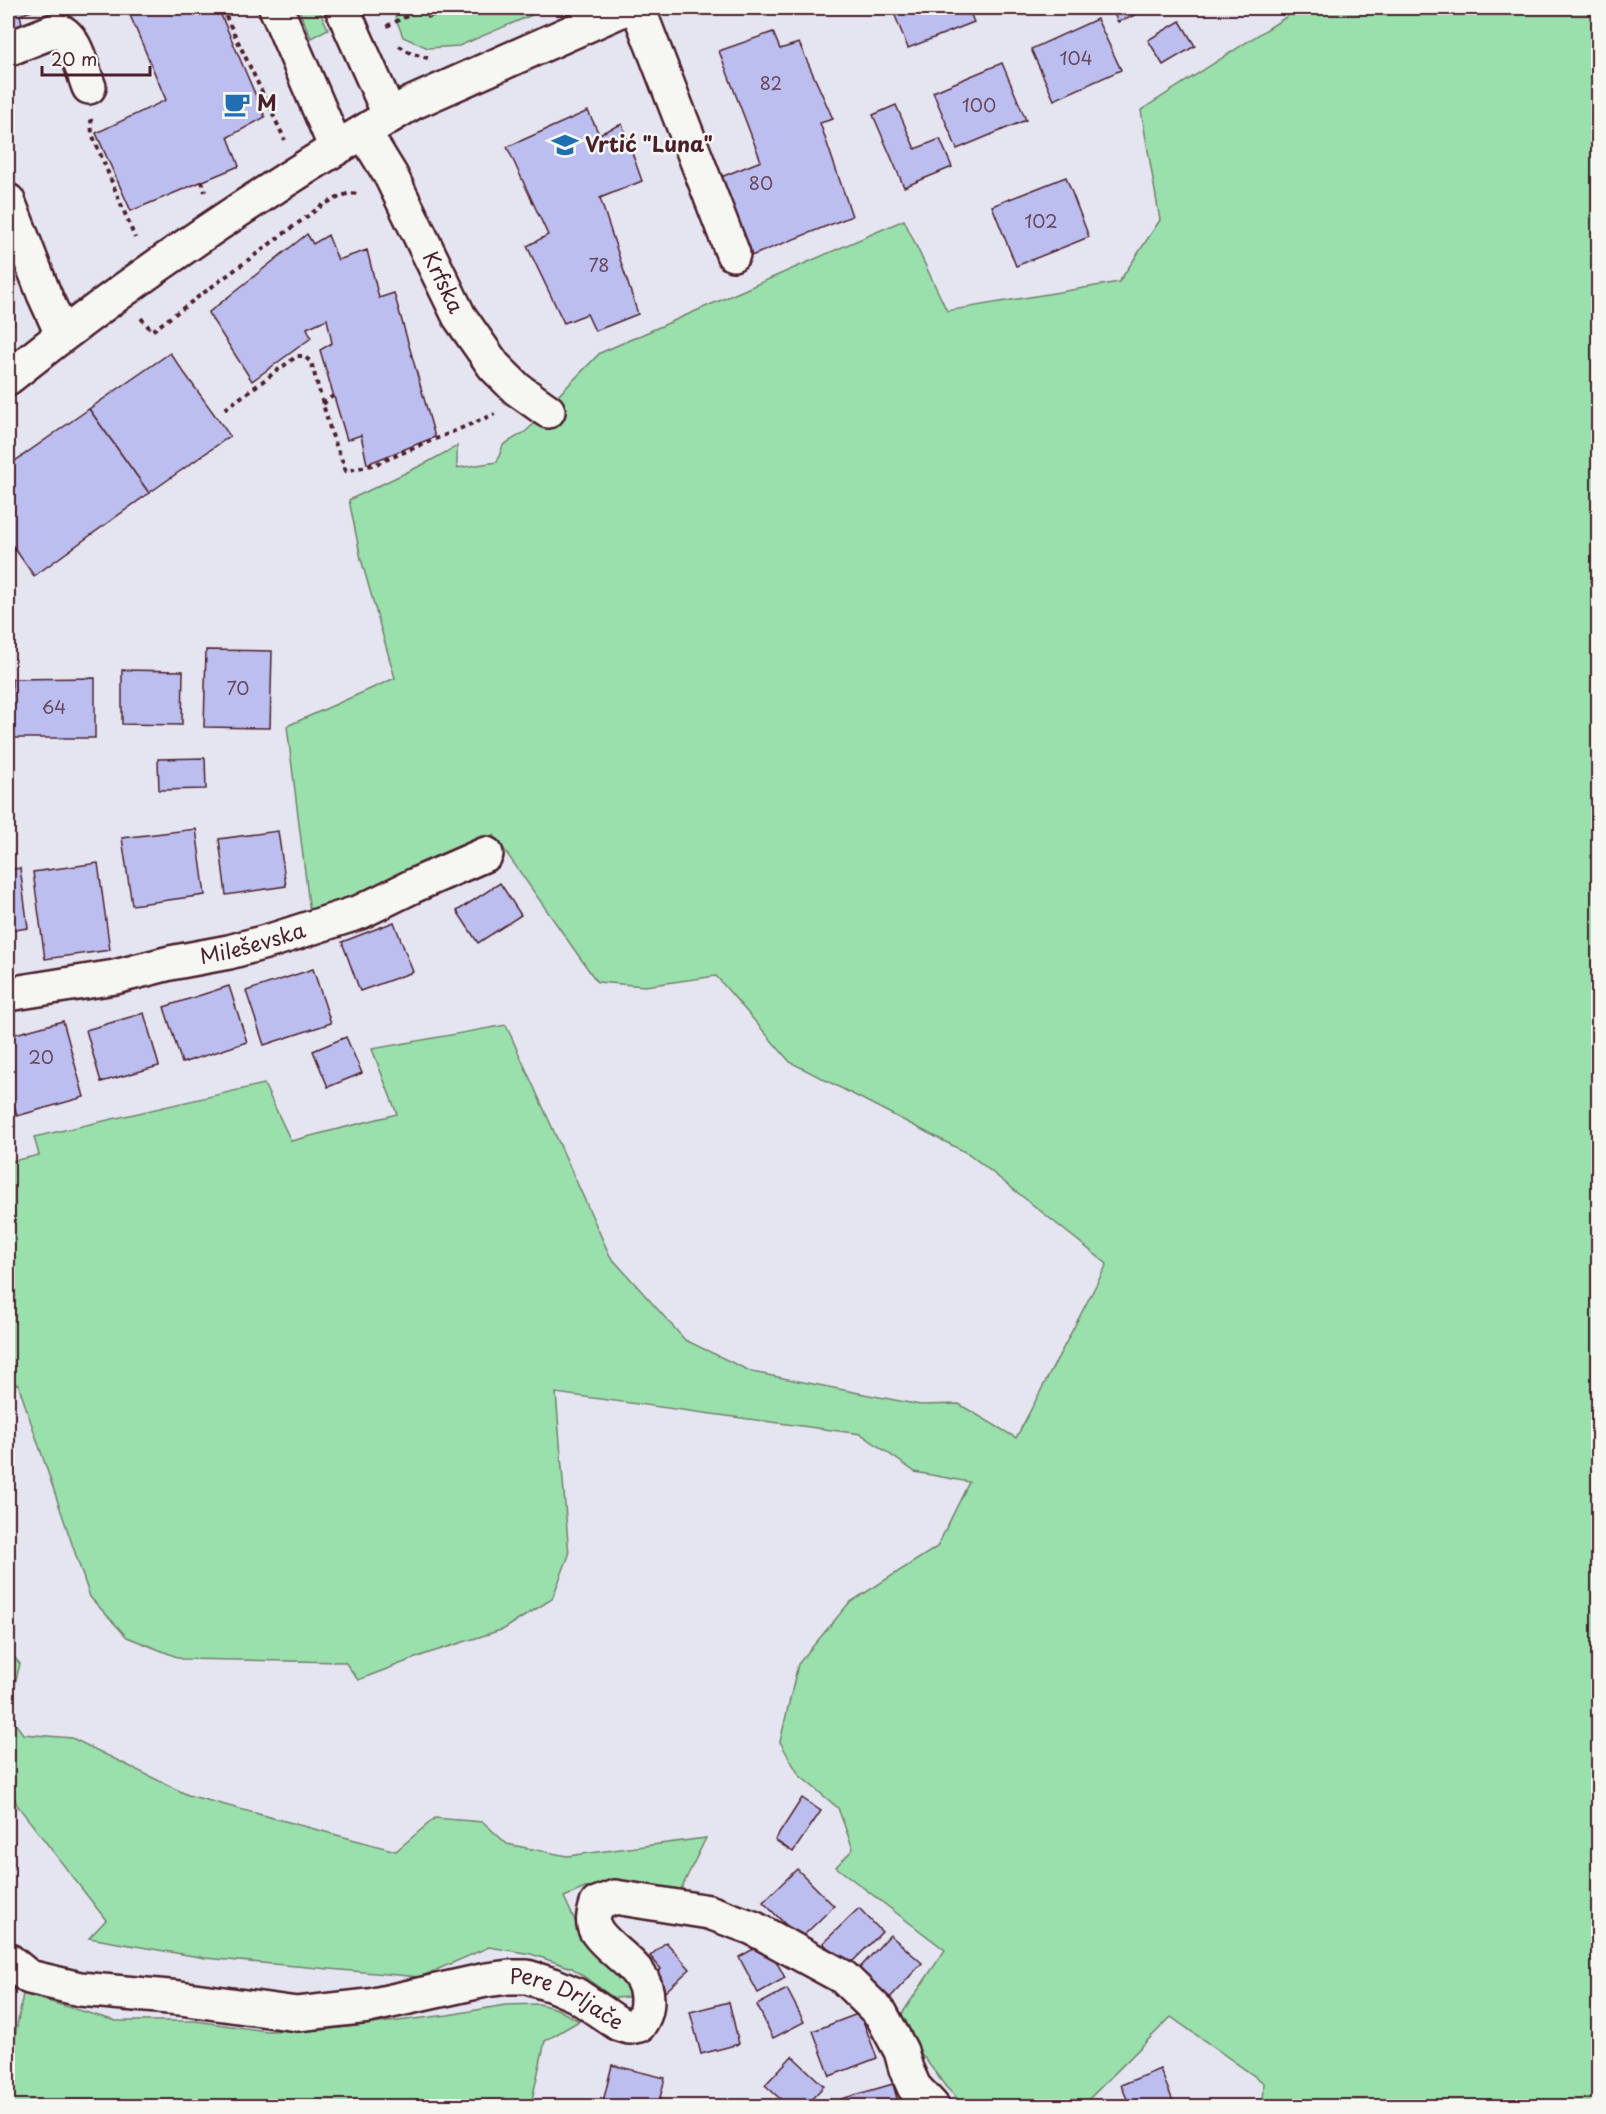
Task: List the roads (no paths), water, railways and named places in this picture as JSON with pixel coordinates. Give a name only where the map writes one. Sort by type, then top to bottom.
[{"type":"street","points":[[276,8],[336,148]]},
{"type":"street","name":"Krfska","points":[[342,8],[391,176],[459,316],[494,366],[517,389],[548,411]]},
{"type":"street","points":[[8,378],[62,334],[130,284],[336,148],[412,103],[626,8]]},
{"type":"street","points":[[638,8],[733,254]]},
{"type":"street","points":[[8,49],[56,30],[61,31],[71,41],[89,87]]},
{"type":"street","points":[[8,201],[62,334]]},
{"type":"street","name":"Mileševska","points":[[8,993],[115,977],[273,940],[360,912],[486,854]]},
{"type":"street","name":"Pere Drljače","points":[[8,1960],[29,1977],[80,1989],[180,1998],[297,2014],[369,2006],[486,1980],[527,1977],[553,1984],[576,1995],[619,2024],[629,2027],[639,2025],[645,2017],[647,1988],[632,1965],[596,1931],[594,1920],[597,1904],[604,1900],[615,1897],[636,1900],[708,1912],[753,1928],[843,1977],[881,2014],[901,2051],[914,2088],[932,2106]]},
{"type":"place","name":"M","points":[[237,104]]},
{"type":"place","name":"Vrtić \"Luna\"","points":[[565,145]]}]
